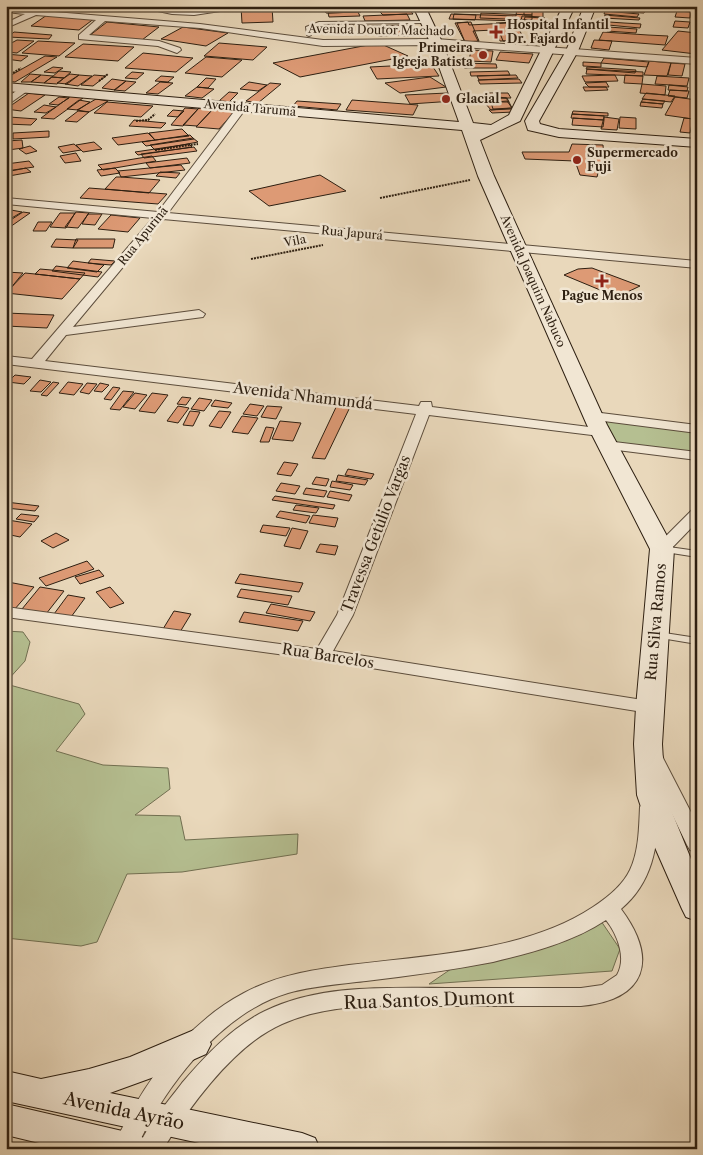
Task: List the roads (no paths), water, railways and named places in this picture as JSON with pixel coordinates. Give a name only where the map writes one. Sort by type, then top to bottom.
[{"type":"main road","points":[[548,49],[568,6]]},
{"type":"main road","points":[[590,6],[572,51],[532,121],[533,128],[537,130],[697,143]]},
{"type":"main road","name":"Avenida Joaquim Nabuco","points":[[422,13],[436,42],[486,176],[599,429],[662,550]]},
{"type":"main road","name":"Avenida Tarumã","points":[[13,90],[242,107],[470,132],[494,129],[515,118],[521,109],[548,49]]},
{"type":"main road","name":"Rua Silva Ramos","points":[[662,550],[649,708],[648,744],[651,795],[672,852],[697,909]]},
{"type":"main road","points":[[19,1089],[100,1082],[131,1073],[194,1044]]},
{"type":"main road","name":"Avenida Ayrão","points":[[19,1089],[139,1138]]},
{"type":"main road","name":"Avenida Ayrão","points":[[6,1119],[139,1138],[302,1149]]},
{"type":"street","points":[[6,26],[50,6]]},
{"type":"street","name":"Avenida Doutor Machado","points":[[6,10],[200,26],[329,43],[436,42],[697,61]]},
{"type":"street","points":[[103,18],[82,37],[159,44],[176,50]]},
{"type":"street","points":[[6,103],[13,90]]},
{"type":"street","name":"Rua Apurinã","points":[[37,362],[163,213],[242,107]]},
{"type":"street","name":"Rua Japurá","points":[[6,196],[697,265]]},
{"type":"street","name":"Rua Japurá","points":[[6,201],[163,213]]},
{"type":"street","name":"Rua Japurá","points":[[518,246],[697,258]]},
{"type":"street","points":[[62,332],[199,314]]},
{"type":"street","name":"Avenida Nhamundá","points":[[6,356],[37,362]]},
{"type":"street","name":"Avenida Nhamundá","points":[[6,360],[37,362],[599,429],[697,429]]},
{"type":"street","name":"Travessa Getúlio Vargas","points":[[322,654],[345,615],[424,408]]},
{"type":"street","name":"Avenida Nhamundá","points":[[599,429],[697,456]]},
{"type":"street","name":"Rua Silva Ramos","points":[[662,550],[697,513]]},
{"type":"street","name":"Rua Barcelos","points":[[6,612],[322,654],[649,708]]},
{"type":"street","name":"Rua Silva Ramos","points":[[648,744],[697,845]]},
{"type":"street","name":"Rua Santos Dumont","points":[[139,1138],[194,1044],[218,1020],[243,1003],[277,987],[314,979],[435,964],[501,952],[565,932],[608,908],[626,892],[637,878],[644,861],[651,795]]},
{"type":"street","name":"Rua Santos Dumont","points":[[139,1138],[254,1029],[291,1010],[336,1002],[392,997],[581,997],[602,994],[617,988],[627,978],[632,967],[631,952],[619,922],[608,908]]},
{"type":"lane","points":[[161,6],[160,10],[169,13],[195,15],[251,6]]},
{"type":"lane","points":[[309,35],[308,27],[319,24],[507,6]]},
{"type":"lane","points":[[662,550],[697,554]]},
{"type":"lane","points":[[655,634],[697,641]]},
{"type":"place","name":"Hospital Infantil Dr. Fajardo","points":[[496,32]]},
{"type":"place","name":"Primeira Igreja Batista","points":[[483,55]]},
{"type":"place","name":"Glacial","points":[[446,99]]},
{"type":"place","name":"Supermercado Fuji","points":[[577,160]]},
{"type":"place","name":"Pague Menos","points":[[602,281]]}]
